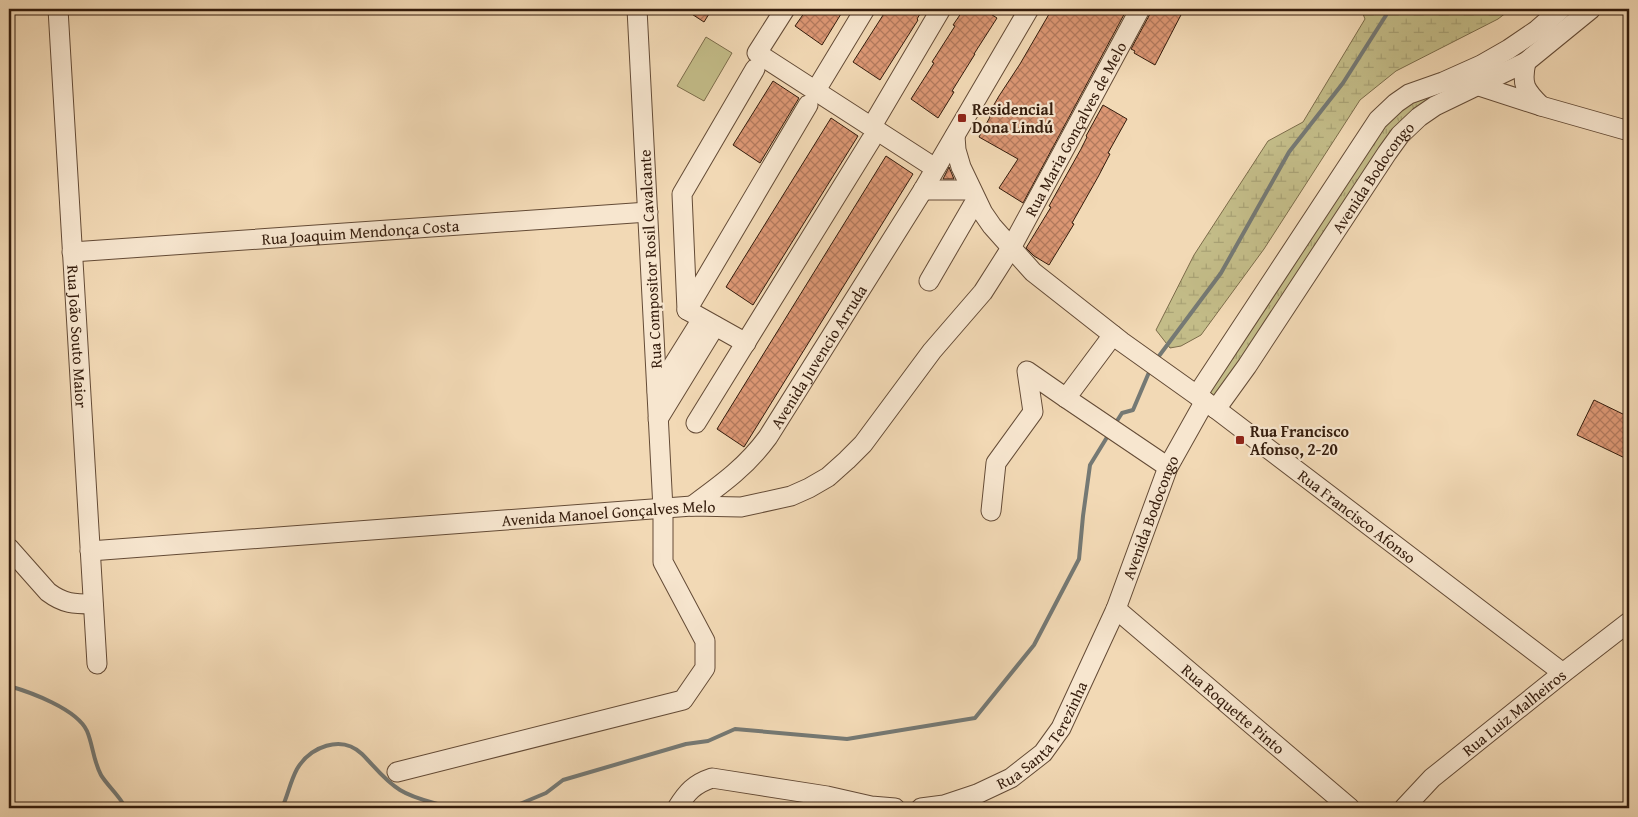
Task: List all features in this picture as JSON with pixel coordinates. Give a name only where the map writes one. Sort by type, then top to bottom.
[{"type":"street","name":"Rua João Souto Maior","points":[[58,9],[97,664]]},
{"type":"street","name":"Rua Compositor Rosil Cavalcante","points":[[397,772],[683,700],[705,668],[705,641],[663,562],[663,508],[637,9]]},
{"type":"street","points":[[785,9],[757,53],[812,98],[875,133],[938,164]]},
{"type":"street","points":[[658,419],[701,318],[812,98],[864,9]]},
{"type":"street","points":[[696,423],[875,133],[941,9]]},
{"type":"street","points":[[955,136],[1029,9]]},
{"type":"street","name":"Rua Maria Gonçalves de Melo","points":[[1010,248],[1140,9]]},
{"type":"street","name":"Avenida Bodocongo","points":[[1116,609],[1168,468],[1206,402],[1378,120],[1409,94],[1481,66],[1537,30],[1561,9]]},
{"type":"street","name":"Avenida Bodocongo","points":[[1206,402],[1247,366],[1400,134],[1434,106],[1526,62],[1591,9]]},
{"type":"street","points":[[1526,62],[1523,77],[1524,86],[1541,106]]},
{"type":"street","points":[[657,391],[701,318],[682,194],[755,69]]},
{"type":"street","points":[[1476,85],[1629,131]]},
{"type":"street","name":"Avenida Juvencio Arruda","points":[[692,506],[738,471],[768,437],[955,136]]},
{"type":"street","name":"Rua Francisco Afonso","points":[[955,136],[958,160],[974,195],[992,226],[1010,248],[1034,272],[1113,335],[1206,402],[1563,673]]},
{"type":"street","points":[[923,190],[974,195],[929,281]]},
{"type":"street","name":"Rua Joaquim Mendonça Costa","points":[[72,252],[648,212]]},
{"type":"street","name":"Avenida Manoel Gonçalves Melo","points":[[90,551],[692,506],[741,507],[772,502],[809,488],[828,477],[863,444],[932,351],[983,292],[1010,248]]},
{"type":"street","points":[[701,318],[746,344]]},
{"type":"street","points":[[1066,398],[1113,335]]},
{"type":"street","points":[[991,511],[996,464],[1033,412],[1027,371],[1168,468]]},
{"type":"street","points":[[9,548],[55,598],[62,602],[73,604],[93,604]]},
{"type":"street","name":"Rua Santa Terezinha","points":[[921,808],[944,805],[977,794],[1011,778],[1043,753],[1061,728],[1116,609]]},
{"type":"street","name":"Rua Roquette Pinto","points":[[1116,609],[1350,808]]},
{"type":"street","name":"Rua Luiz Malheiros","points":[[1404,808],[1432,778],[1629,622]]},
{"type":"street","points":[[677,808],[698,782],[712,778],[822,802],[896,808]]},
{"type":"green space","points":[[1361,9],[1511,9],[1498,19],[1396,71],[1360,100],[1264,249],[1201,335],[1181,346],[1170,348],[1156,330],[1194,255],[1268,141],[1303,122],[1365,19]]},
{"type":"green space","points":[[1567,9],[1583,9],[1523,59],[1422,107],[1216,400],[1207,392],[1395,111]]},
{"type":"green space","points":[[706,37],[732,53],[704,101],[677,86]]},
{"type":"building","points":[[684,9],[712,9],[704,22]]},
{"type":"building","points":[[807,9],[844,9],[822,45],[795,26]]},
{"type":"building","points":[[887,9],[923,9],[880,80],[853,62]]},
{"type":"building","points":[[964,9],[983,9],[997,18],[952,91],[954,92],[938,118],[911,99],[934,63],[932,62]]},
{"type":"building","points":[[1052,9],[1127,9],[1023,203],[999,188],[1018,159],[979,137],[990,117],[988,115]]},
{"type":"building","points":[[1151,9],[1178,9],[1183,11],[1155,65],[1134,53],[1135,51],[1131,49]]},
{"type":"building","points":[[773,81],[799,98],[760,163],[733,145]]},
{"type":"building","points":[[1103,105],[1127,119],[1072,223],[1074,224],[1049,265],[1034,256],[1026,248],[1051,207],[1049,206]]},
{"type":"building","points":[[831,118],[858,136],[753,305],[726,287]]},
{"type":"building","points":[[886,156],[913,174],[744,447],[717,429]]},
{"type":"building","points":[[949,167],[954,179],[943,179]]},
{"type":"building","points":[[1594,400],[1629,417],[1629,460],[1577,435]]},
{"type":"waterway","points":[[1156,360],[1221,273],[1289,152],[1343,83],[1390,9]]},
{"type":"waterway","points":[[1115,424],[1122,413],[1133,410],[1150,370]]},
{"type":"waterway","points":[[501,808],[515,806],[546,793],[563,780],[686,744],[708,741],[735,729],[847,739],[975,718],[1034,645],[1079,559],[1090,465],[1109,434]]},
{"type":"waterway","points":[[9,686],[29,692],[52,703],[82,723],[89,736],[96,764],[101,775],[122,801],[125,808]]},
{"type":"waterway","points":[[282,808],[297,769],[303,761],[318,749],[336,744],[354,748],[389,782],[406,793],[419,799],[451,808]]},
{"type":"place","name":"Residencial Dona Lindú","points":[[962,118]]},
{"type":"place","name":"Rua Francisco Afonso, 2-20","points":[[1240,440]]}]
